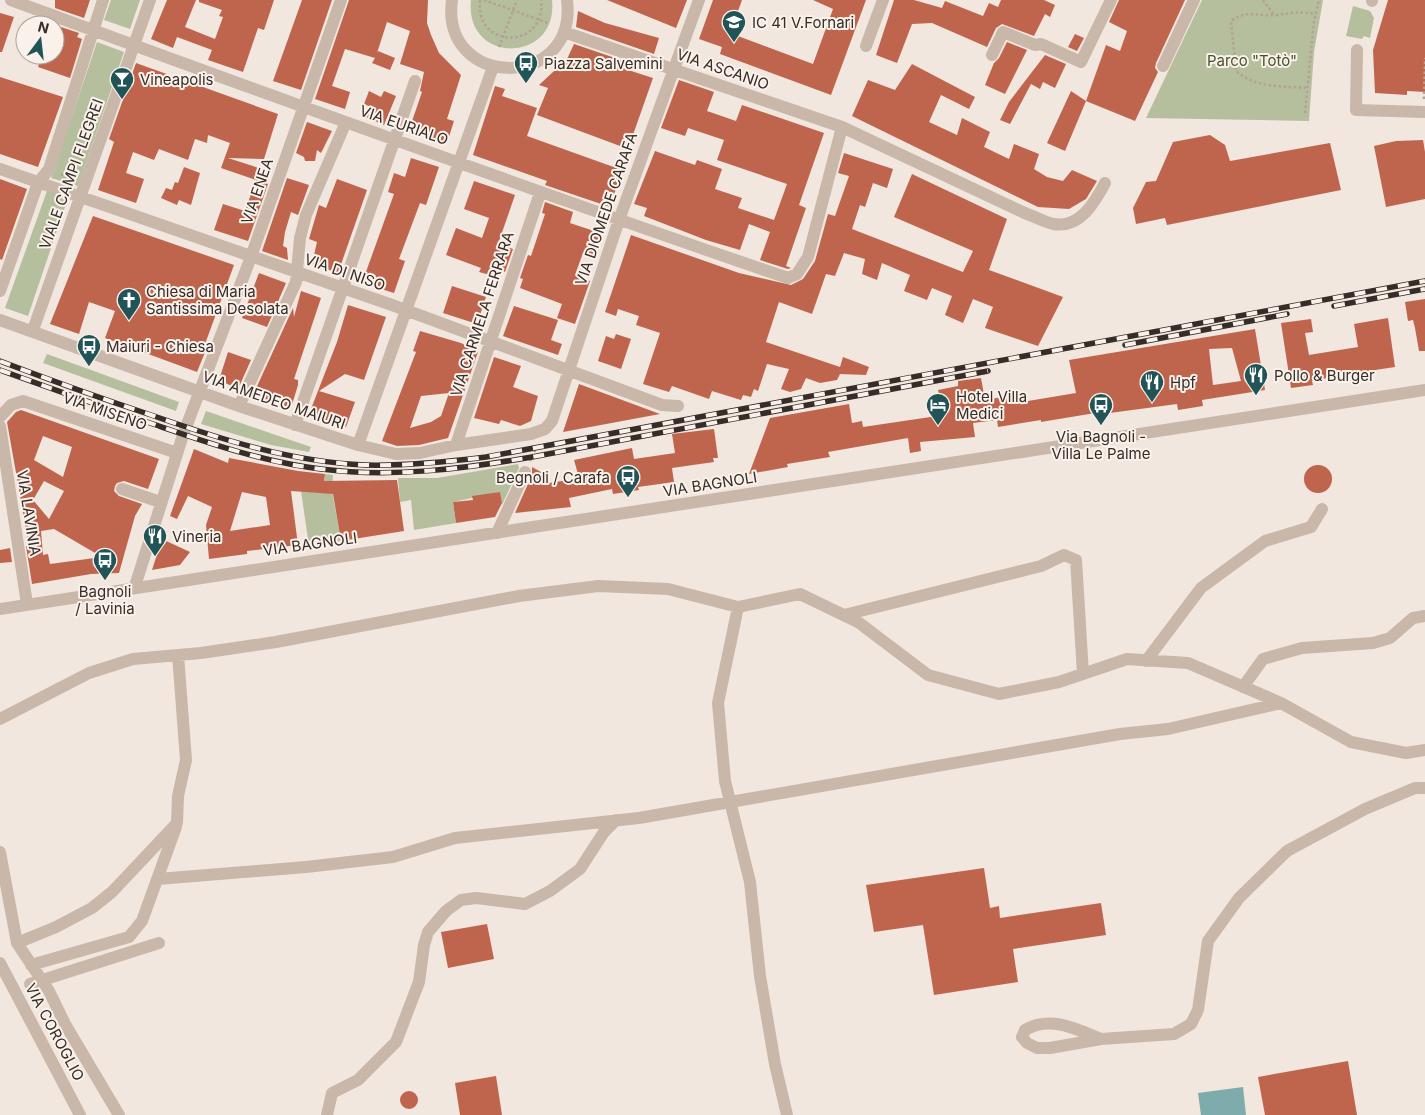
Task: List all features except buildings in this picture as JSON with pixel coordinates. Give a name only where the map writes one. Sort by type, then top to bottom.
[{"type":"street","name":"VIA EURIALO","points":[[11,0],[396,140],[459,161],[540,193],[788,278],[797,274],[808,257],[842,127]]},
{"type":"street","name":"VIALE CAMPI FLEGREI","points":[[0,290],[38,183],[49,169],[103,0]]},
{"type":"street","name":"VIALE CAMPI FLEGREI","points":[[33,330],[150,0]]},
{"type":"street","name":"VIA ENEA","points":[[177,453],[251,257],[341,0]]},
{"type":"street","points":[[452,0],[450,12],[453,29],[461,45],[474,58],[493,67],[519,68],[534,64],[557,45],[564,32],[568,17],[567,0]]},
{"type":"street","name":"VIA DIOMEDE CARAFA","points":[[545,429],[552,421],[619,220],[699,0]]},
{"type":"street","points":[[866,46],[883,0]]},
{"type":"street","points":[[992,55],[1004,32],[1035,45],[1041,44],[1081,62],[1112,0]]},
{"type":"street","points":[[1163,66],[1194,0]]},
{"type":"street","name":"VIA ASCANIO","points":[[564,32],[842,127],[1028,214],[1055,224],[1079,219],[1096,201],[1105,183]]},
{"type":"street","points":[[1357,50],[1356,110],[1425,112]]},
{"type":"street","points":[[358,446],[493,67]]},
{"type":"street","points":[[294,425],[396,140],[415,81]]},
{"type":"street","points":[[239,406],[296,282],[300,238],[306,215],[346,122]]},
{"type":"street","name":"VIA DI NISO","points":[[0,169],[406,310],[662,405],[678,406]]},
{"type":"street","name":"VIA CARMELA FERRARA","points":[[456,445],[540,193]]},
{"type":"street","name":"VIA AMEDEO MAIURI","points":[[0,320],[33,330],[294,425],[358,446],[396,454],[420,453],[456,445],[530,434],[545,429]]},
{"type":"street","name":"VIA BAGNOLI","points":[[0,609],[135,586],[497,534],[1425,390]]},
{"type":"street","name":"VIA MISENO","points":[[0,417],[10,405],[22,401],[177,453]]},
{"type":"street","name":"VIA LAVINIA","points":[[0,426],[27,604]]},
{"type":"street","points":[[135,586],[177,453]]},
{"type":"street","points":[[497,534],[525,472]]},
{"type":"street","points":[[122,489],[160,502]]},
{"type":"street","points":[[1146,661],[1201,588],[1265,541],[1311,526],[1322,509]]},
{"type":"street","points":[[844,615],[1041,566],[1064,555],[1076,560],[1083,674]]},
{"type":"street","points":[[0,719],[89,673],[134,659],[276,642],[519,596],[598,586],[668,589],[738,607],[800,594],[858,622],[928,675],[999,694],[1059,682],[1127,659],[1188,663],[1281,703],[1351,742],[1406,753],[1425,750]]},
{"type":"street","points":[[738,607],[718,703],[725,781],[750,882],[760,976],[775,1064],[787,1115]]},
{"type":"street","points":[[1243,687],[1263,659],[1302,648],[1373,643],[1390,638],[1413,618],[1425,616]]},
{"type":"street","points":[[31,964],[129,936],[142,921],[177,823],[178,796],[186,760],[178,655]]},
{"type":"street","points":[[158,879],[393,857],[455,838],[616,820],[1120,734],[1168,729],[1281,703]]},
{"type":"street","points":[[1101,1039],[1078,1030],[1046,1022],[1033,1025],[1025,1030],[1022,1036],[1027,1043],[1037,1048],[1050,1048],[1101,1039],[1174,1034],[1191,1024],[1198,1010],[1208,941],[1246,892],[1287,851],[1366,808],[1415,788],[1425,788]]},
{"type":"street","points":[[327,1115],[332,1092],[358,1080],[396,1042],[419,982],[424,945],[428,932],[446,911],[461,900],[476,898],[524,904],[550,891],[580,869],[604,832],[616,820]]},
{"type":"street","points":[[17,943],[56,927],[92,908],[112,892],[177,823]]},
{"type":"street","points":[[0,852],[17,943],[119,1115]]},
{"type":"street","points":[[30,984],[159,943]]},
{"type":"street","name":"VIA COROGLIO","points":[[1,969],[80,1115]]},
{"type":"path","points":[[480,0],[481,18],[486,27],[503,37],[514,38],[524,35],[533,29],[539,20],[541,0]]},
{"type":"path","points":[[484,0],[548,23]]},
{"type":"path","points":[[499,47],[517,0]]},
{"type":"path","points":[[1263,0],[1274,15]]},
{"type":"path","points":[[1305,113],[1306,88],[1319,0]]},
{"type":"path","points":[[1306,88],[1261,84],[1245,80],[1236,72],[1231,21],[1238,16],[1248,13],[1274,15],[1301,11],[1316,14]]},
{"type":"path","points":[[1425,58],[1425,112]]},
{"type":"path","points":[[58,172],[78,182]]},
{"type":"path","points":[[525,472],[545,429]]},
{"type":"green space","points":[[111,0],[140,0],[130,29],[104,20]]},
{"type":"green space","points":[[471,0],[552,0],[550,21],[541,36],[528,45],[512,48],[495,45],[482,36],[473,21]]},
{"type":"green space","name":"Parco \"Totò\"","points":[[1202,0],[1323,0],[1314,52],[1309,121],[1146,118]]},
{"type":"green space","points":[[1353,6],[1370,11],[1374,18],[1370,38],[1364,36],[1362,39],[1346,36]]},
{"type":"green space","points":[[97,42],[124,52],[78,186],[51,178]]},
{"type":"green space","points":[[47,191],[68,198],[28,316],[5,308]]},
{"type":"green space","points":[[47,354],[179,402],[176,411],[43,363]]},
{"type":"green space","points":[[206,411],[311,447],[309,452],[271,445],[201,424]]},
{"type":"green space","points":[[518,464],[519,468],[502,505],[500,492],[453,502],[456,523],[414,530],[411,500],[400,502],[398,478],[437,478]]},
{"type":"green space","points":[[325,474],[333,475],[332,491],[341,541],[309,546],[301,491],[323,493]]},
{"type":"water","points":[[1243,1087],[1246,1115],[1201,1115],[1198,1093]]},
{"type":"railway","points":[[0,361],[177,424],[256,448],[337,463],[365,465],[411,464],[486,457],[1425,281]]},
{"type":"railway","points":[[1334,306],[1425,289]]},
{"type":"railway","points":[[1125,345],[1287,314]]},
{"type":"railway","points":[[0,370],[213,444],[277,462],[321,469],[374,473],[427,471],[532,457],[988,371]]},
{"type":"place","name":"IC 41 V.Fornari","points":[[734,43]]},
{"type":"place","name":"Piazza Salvemini","points":[[526,84]]},
{"type":"place","name":"Vineapolis","points":[[122,100]]},
{"type":"place","name":"Chiesa di Maria Santissima Desolata","points":[[129,321]]},
{"type":"place","name":"Maiuri - Chiesa","points":[[89,367]]},
{"type":"place","name":"Pollo & Burger","points":[[1256,396]]},
{"type":"place","name":"Hpf","points":[[1152,403]]},
{"type":"place","name":"Hotel Villa Medici","points":[[938,426]]},
{"type":"place","name":"Via Bagnoli - Villa Le Palme","points":[[1101,426]]},
{"type":"place","name":"Begnoli / Carafa","points":[[628,498]]},
{"type":"place","name":"Vineria","points":[[155,557]]},
{"type":"place","name":"Bagnoli / Lavinia","points":[[105,581]]}]
